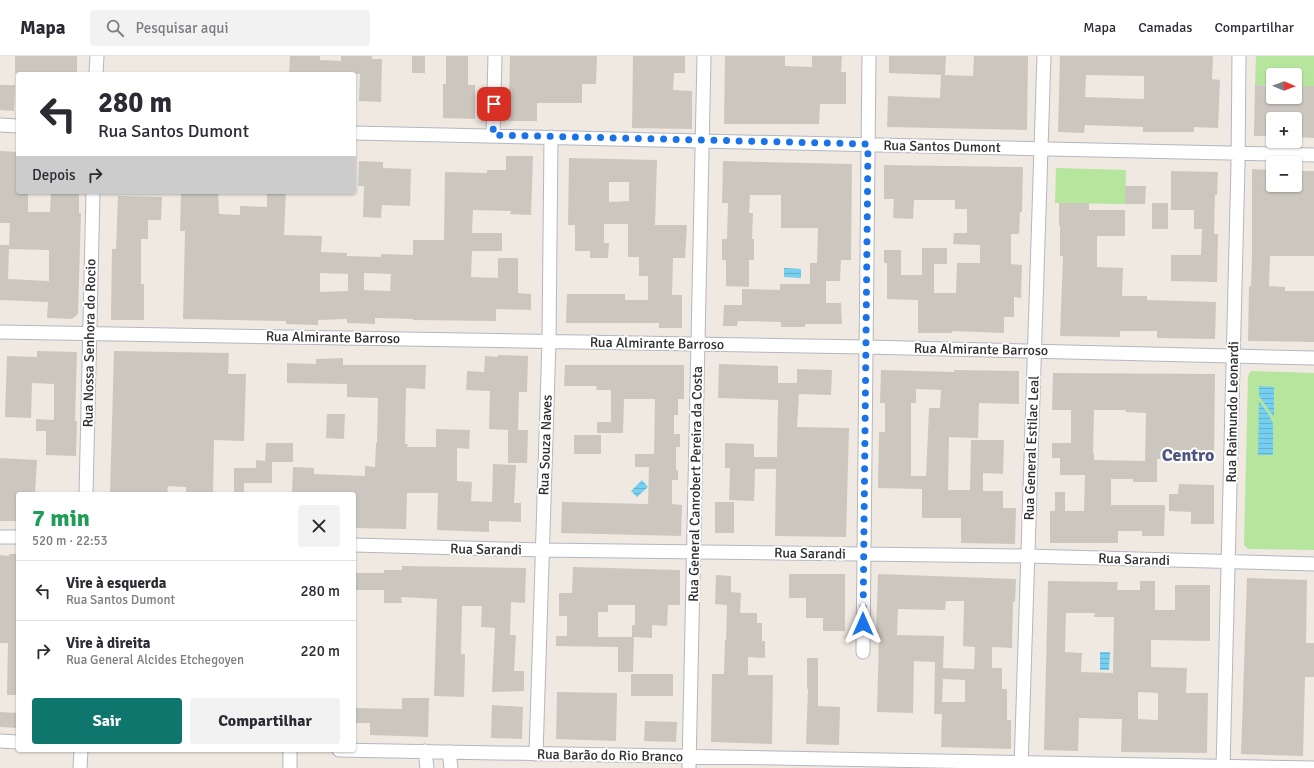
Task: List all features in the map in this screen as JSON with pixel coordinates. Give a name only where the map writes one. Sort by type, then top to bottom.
[{"type":"street","points":[[96,72],[97,56]]},
{"type":"street","points":[[493,135],[495,56]]},
{"type":"street","name":"Rua General Canrobert Pereira da Costa","points":[[689,762],[704,56]]},
{"type":"street","points":[[863,652],[869,56]]},
{"type":"street","name":"Rua General Estilac Leal","points":[[1021,765],[1044,56]]},
{"type":"street","name":"Rua Raimundo Leonardi","points":[[1222,767],[1238,153],[1239,56]]},
{"type":"street","points":[[0,125],[16,126]]},
{"type":"street","name":"Rua Santos Dumont","points":[[356,132],[1314,155]]},
{"type":"street","name":"Rua Souza Naves","points":[[536,754],[549,341],[551,137]]},
{"type":"street","name":"Rua Nossa Senhora do Rocio","points":[[86,492],[93,194]]},
{"type":"street","name":"Rua Almirante Barroso","points":[[0,332],[1034,350],[1314,358]]},
{"type":"street","points":[[0,537],[16,537]]},
{"type":"street","name":"Rua Sarandi","points":[[356,546],[864,555],[1027,556],[1314,564]]},
{"type":"street","points":[[0,741],[16,742]]},
{"type":"street","name":"Rua Barão do Rio Branco","points":[[356,750],[536,754],[689,762],[1313,768]]},
{"type":"street","points":[[425,751],[427,768]]},
{"type":"street","points":[[80,768],[81,752]]},
{"type":"street","points":[[290,752],[290,768]]},
{"type":"street","points":[[449,752],[451,768]]},
{"type":"green space","points":[[1256,56],[1314,56],[1314,86],[1302,86],[1302,68],[1266,68],[1266,85],[1255,85]]},
{"type":"green space","points":[[1056,168],[1126,170],[1125,204],[1055,203]]},
{"type":"green space","points":[[1252,371],[1314,373],[1314,550],[1249,549],[1244,545],[1248,376]]},
{"type":"water","points":[[784,268],[801,269],[801,278],[784,277]]},
{"type":"water","points":[[1259,386],[1274,387],[1274,417],[1259,396]]},
{"type":"water","points":[[1259,401],[1269,415],[1273,424],[1273,455],[1258,455]]},
{"type":"water","points":[[642,480],[648,487],[637,497],[631,491]]},
{"type":"water","points":[[1100,652],[1110,652],[1109,670],[1100,670]]},
{"type":"building","points":[[15,56],[77,56],[77,72],[16,72],[15,74]]},
{"type":"building","points":[[290,56],[320,56],[320,60],[341,61],[341,56],[372,56],[372,59],[382,59],[381,102],[359,101],[360,74],[356,74],[356,72],[289,72]]},
{"type":"building","points":[[412,56],[425,56],[425,73],[412,73]]},
{"type":"building","points":[[446,56],[468,56],[468,85],[475,85],[475,119],[443,118],[443,84],[446,84]]},
{"type":"building","points":[[510,56],[597,56],[596,84],[582,84],[582,103],[537,103],[537,121],[507,121]]},
{"type":"building","points":[[633,56],[685,56],[685,73],[674,73],[673,90],[692,91],[692,129],[632,128]]},
{"type":"building","points":[[725,56],[785,56],[785,66],[812,67],[812,56],[842,56],[841,72],[846,72],[846,104],[820,104],[819,124],[724,124]]},
{"type":"building","points":[[889,56],[946,56],[945,75],[889,73]]},
{"type":"building","points":[[974,56],[1028,56],[1027,130],[887,127],[888,96],[940,98],[941,75],[973,76]]},
{"type":"building","points":[[1060,56],[1213,56],[1212,79],[1220,80],[1218,128],[1194,127],[1194,132],[1143,132],[1143,127],[1085,125],[1084,133],[1058,132]],"holes":[[[1086,75],[1144,76],[1144,99],[1085,97]]]},
{"type":"building","points":[[0,85],[15,85],[14,111],[0,110]]},
{"type":"building","points":[[1255,85],[1266,86],[1266,104],[1302,104],[1302,86],[1314,86],[1314,138],[1302,137],[1302,112],[1266,112],[1266,136],[1254,136]]},
{"type":"building","points":[[0,151],[16,152],[16,194],[28,194],[28,212],[50,212],[51,194],[79,194],[79,213],[81,213],[78,314],[72,319],[47,318],[48,302],[0,300],[0,245],[9,245],[10,223],[0,223]],"holes":[[[9,249],[49,250],[49,281],[8,279]]]},
{"type":"building","points":[[506,156],[533,156],[531,215],[510,214],[511,211],[473,210],[472,233],[502,233],[502,251],[472,251],[471,277],[498,278],[498,258],[518,258],[518,293],[531,294],[531,310],[496,309],[496,321],[375,318],[375,324],[347,323],[347,319],[318,320],[318,325],[286,324],[286,321],[183,319],[185,231],[180,231],[181,194],[218,194],[219,214],[240,215],[240,206],[267,207],[267,194],[286,194],[284,235],[322,236],[321,252],[347,253],[347,256],[381,257],[381,254],[413,255],[413,240],[444,240],[445,172],[487,173],[487,170],[506,170]],"holes":[[[320,273],[348,274],[348,291],[320,292]],[[364,273],[391,274],[390,291],[364,290]]]},
{"type":"building","points":[[569,158],[657,160],[655,225],[687,225],[685,258],[673,258],[672,295],[682,295],[682,328],[659,328],[659,323],[566,323],[567,294],[625,294],[625,300],[648,300],[648,276],[639,276],[639,257],[628,257],[628,224],[604,224],[604,243],[609,243],[608,258],[590,258],[590,251],[575,251],[575,225],[568,225]],"holes":[[[609,182],[629,182],[629,201],[609,202]]]},
{"type":"building","points":[[359,161],[383,162],[383,168],[411,169],[410,206],[382,205],[381,218],[363,217],[364,186],[358,186]]},
{"type":"building","points":[[723,161],[852,164],[851,260],[841,260],[840,281],[826,281],[826,303],[841,303],[842,324],[805,324],[805,327],[781,327],[781,322],[738,321],[737,326],[723,326],[724,305],[742,305],[742,289],[780,290],[780,284],[810,284],[810,263],[817,263],[818,228],[781,228],[781,195],[750,195],[749,213],[753,213],[752,239],[754,239],[754,260],[749,260],[749,287],[726,286],[726,260],[722,260],[722,239],[727,239],[728,203],[722,203]]},
{"type":"building","points":[[884,165],[1023,167],[1022,212],[1020,212],[1019,234],[1011,234],[1011,264],[1022,265],[1021,298],[1014,297],[1014,317],[1004,317],[1004,333],[952,331],[952,333],[918,333],[918,300],[887,299],[887,263],[884,263],[884,250],[901,250],[901,275],[922,275],[922,248],[947,248],[947,264],[934,264],[934,293],[956,293],[957,263],[980,263],[980,245],[953,244],[954,233],[967,233],[967,209],[955,209],[955,200],[914,200],[913,219],[893,218],[894,199],[884,199]]},
{"type":"building","points":[[1252,169],[1266,170],[1266,192],[1302,192],[1302,171],[1314,171],[1314,256],[1270,256],[1269,286],[1285,287],[1285,291],[1314,291],[1314,342],[1248,341],[1249,286],[1251,286]]},
{"type":"building","points":[[1171,171],[1218,172],[1217,195],[1215,195],[1214,234],[1218,234],[1217,282],[1171,281],[1171,255],[1201,255],[1202,229],[1194,229],[1194,210],[1171,210]]},
{"type":"building","points":[[1125,186],[1146,186],[1145,204],[1125,204]]},
{"type":"building","points":[[118,196],[162,197],[161,220],[148,220],[148,239],[141,239],[141,284],[144,284],[144,320],[111,320],[112,249],[116,249]]},
{"type":"building","points":[[1059,203],[1089,203],[1089,210],[1125,210],[1125,236],[1097,236],[1097,267],[1123,268],[1122,296],[1147,296],[1147,300],[1216,302],[1215,339],[1157,338],[1157,331],[1120,331],[1120,337],[1060,336],[1063,256],[1060,256]]},
{"type":"building","points":[[1152,203],[1168,203],[1168,229],[1152,229]]},
{"type":"building","points":[[37,351],[77,352],[75,421],[77,421],[76,456],[46,455],[46,431],[36,431],[36,419],[54,420],[54,384],[32,383],[31,418],[5,417],[7,356],[37,357]]},
{"type":"building","points":[[114,351],[229,353],[228,374],[246,374],[244,441],[214,440],[213,492],[186,492],[186,487],[168,486],[167,492],[110,492]]},
{"type":"building","points":[[498,355],[528,356],[527,392],[519,392],[518,430],[528,430],[527,463],[508,463],[508,430],[489,429],[490,391],[466,390],[467,371],[484,372],[485,356],[498,357]]},
{"type":"building","points":[[343,358],[343,365],[426,365],[425,389],[406,388],[405,444],[408,444],[407,447],[436,447],[436,429],[470,430],[469,449],[457,448],[457,481],[472,482],[471,501],[492,502],[493,464],[516,465],[514,503],[521,503],[521,522],[489,521],[489,532],[437,530],[438,493],[407,493],[406,529],[356,528],[356,492],[292,492],[293,467],[314,468],[314,474],[365,476],[365,466],[375,467],[378,398],[347,397],[347,384],[287,383],[287,363],[316,364],[316,359]]},
{"type":"building","points":[[719,364],[778,366],[778,383],[797,383],[797,369],[832,370],[831,395],[799,394],[797,427],[849,428],[846,537],[775,536],[776,469],[755,469],[754,501],[729,500],[730,468],[725,468],[725,443],[754,444],[754,457],[777,457],[778,400],[718,398]]},
{"type":"building","points":[[565,365],[684,365],[684,399],[678,399],[678,415],[674,415],[674,434],[680,434],[680,447],[676,447],[676,470],[678,470],[678,480],[672,480],[672,504],[682,505],[681,536],[561,533],[562,502],[648,504],[649,467],[635,467],[635,454],[654,454],[655,399],[624,399],[623,433],[597,433],[597,422],[611,422],[611,390],[596,390],[597,386],[564,386]]},
{"type":"building","points":[[881,370],[954,372],[954,370],[1019,371],[1019,404],[979,403],[978,438],[949,437],[948,490],[970,490],[971,440],[1004,440],[1003,474],[983,473],[983,491],[1003,491],[1003,508],[1016,508],[1015,544],[961,543],[961,518],[922,518],[922,489],[878,488],[879,432],[885,432],[885,403],[880,403]],"holes":[[[916,389],[941,390],[940,408],[929,408],[926,476],[911,476],[911,403],[916,403]]]},
{"type":"building","points":[[1053,373],[1215,374],[1214,459],[1157,459],[1157,482],[1133,482],[1133,479],[1111,479],[1111,505],[1165,505],[1164,536],[1142,536],[1142,531],[1118,531],[1118,543],[1050,543],[1050,511],[1055,511],[1055,492],[1065,492],[1065,511],[1084,511],[1085,475],[1060,475],[1060,458],[1052,458],[1052,443],[1071,443],[1071,410],[1052,410]],"holes":[[[1094,410],[1126,410],[1126,412],[1146,413],[1145,461],[1094,460]]]},
{"type":"building","points":[[327,414],[345,414],[344,439],[326,438]]},
{"type":"building","points":[[574,435],[601,435],[601,454],[574,454]]},
{"type":"building","points":[[266,443],[293,443],[293,462],[272,462],[272,483],[244,483],[244,492],[234,492],[234,468],[256,468],[256,460],[265,461]]},
{"type":"building","points":[[0,458],[37,460],[35,492],[16,492],[16,521],[0,521]]},
{"type":"building","points":[[1179,484],[1214,485],[1214,524],[1191,524],[1191,512],[1169,511],[1169,494],[1178,494]]},
{"type":"building","points":[[715,502],[734,502],[734,533],[715,533]]},
{"type":"building","points":[[9,554],[16,554],[16,695],[7,695],[8,643],[0,643],[0,555],[9,556]]},
{"type":"building","points":[[402,566],[526,568],[525,603],[511,602],[510,635],[516,635],[514,671],[524,671],[524,691],[492,692],[495,628],[481,627],[482,606],[462,606],[461,654],[465,654],[464,697],[434,696],[437,599],[401,597],[402,603],[384,603],[384,590],[356,590],[356,573],[384,573],[384,570],[402,570]]},
{"type":"building","points":[[573,567],[680,570],[680,605],[668,605],[667,626],[652,625],[652,638],[634,637],[633,672],[618,672],[618,647],[556,646],[556,636],[567,636],[567,616],[559,616],[559,593],[572,593]],"holes":[[[608,605],[635,605],[635,625],[632,625],[632,637],[598,637],[598,612],[608,612]]]},
{"type":"building","points":[[789,574],[845,574],[845,631],[823,631],[823,618],[806,618],[806,598],[789,598]]},
{"type":"building","points":[[878,574],[1016,579],[1015,602],[1013,602],[1012,648],[992,647],[992,668],[1002,668],[1002,689],[1007,689],[1007,720],[1011,720],[1011,749],[941,747],[942,714],[934,714],[935,662],[914,661],[913,713],[877,712],[879,634],[876,634]],"holes":[[[946,601],[964,601],[963,646],[975,647],[974,669],[943,668],[944,636],[897,635],[898,609],[945,610]],[[943,679],[965,680],[965,702],[942,702]]]},
{"type":"building","points":[[716,575],[731,576],[731,592],[741,593],[740,613],[757,613],[757,623],[762,623],[762,641],[765,641],[765,658],[748,657],[748,675],[773,675],[772,744],[711,742],[712,674],[724,674],[726,640],[727,605],[715,604]]},
{"type":"building","points":[[1247,578],[1307,580],[1306,643],[1314,643],[1314,677],[1305,677],[1303,756],[1241,754]]},
{"type":"building","points":[[1048,581],[1118,582],[1117,590],[1140,590],[1140,581],[1155,581],[1155,610],[1175,610],[1175,585],[1210,585],[1210,641],[1151,640],[1151,667],[1187,668],[1186,693],[1208,693],[1207,753],[1121,752],[1122,719],[1079,718],[1078,751],[1044,750]],"holes":[[[1066,613],[1095,613],[1094,617],[1114,617],[1113,673],[1081,672],[1082,653],[1065,652]],[[1138,692],[1158,693],[1158,720],[1138,719]]]},
{"type":"building","points":[[807,658],[818,658],[818,706],[840,707],[839,745],[806,744],[808,689]]},
{"type":"building","points":[[631,674],[673,674],[673,696],[631,696]]},
{"type":"building","points":[[557,692],[617,693],[616,741],[556,739]]},
{"type":"building","points":[[402,698],[429,698],[428,737],[370,735],[370,723],[356,723],[356,708],[402,709]]},
{"type":"building","points":[[492,705],[523,707],[522,739],[491,738]]},
{"type":"building","points":[[0,712],[16,713],[16,728],[0,727]]},
{"type":"building","points":[[645,721],[677,722],[676,742],[644,741]]},
{"type":"district","name":"Centro","points":[[1188,455]]},
{"type":"route","points":[[494,104],[493,135],[868,144],[863,624]]}]
